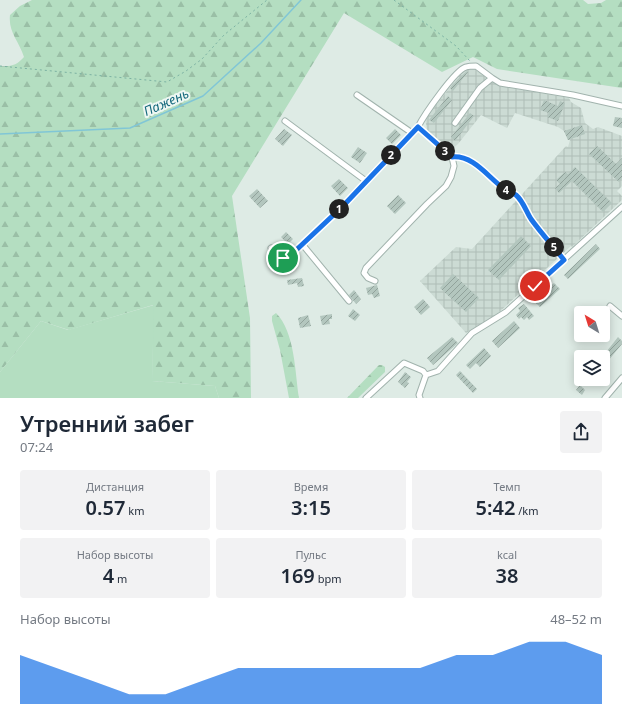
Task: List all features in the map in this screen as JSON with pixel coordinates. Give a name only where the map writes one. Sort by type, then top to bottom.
[{"type":"street","points":[[271,248],[277,256],[283,258],[292,254],[343,206],[418,127],[423,118],[456,75],[466,67],[476,66],[500,84],[574,95],[622,106]]},
{"type":"street","points":[[455,123],[480,88],[492,78]]},
{"type":"street","points":[[357,95],[412,133]]},
{"type":"street","points":[[285,121],[366,181]]},
{"type":"street","points":[[375,281],[368,278],[364,273],[366,268],[446,186],[453,171],[454,166],[452,157],[418,127]]},
{"type":"street","points":[[452,157],[468,160],[484,170],[504,189],[516,196],[522,202],[531,219],[564,260]]},
{"type":"street","points":[[426,375],[438,371],[472,333],[506,312],[622,207]]},
{"type":"street","points":[[302,244],[349,301]]},
{"type":"street","points":[[610,306],[622,316]]},
{"type":"street","points":[[366,398],[404,363],[423,371],[426,375]]},
{"type":"street","points":[[420,398],[426,375]]},
{"type":"street","points":[[605,398],[622,378]]},
{"type":"path","points":[[0,66],[167,82],[186,71],[202,59],[224,35],[267,0]]},
{"type":"path","points":[[394,0],[456,46],[476,66]]},
{"type":"shaded area","points":[[473,68],[492,82],[501,86],[569,98],[571,102],[581,108],[585,123],[593,129],[598,127],[622,136],[622,186],[617,191],[622,196],[622,200],[494,317],[466,333],[420,281],[456,247],[472,249],[566,146],[568,147],[570,140],[568,140],[564,131],[558,127],[515,113],[507,128],[481,115],[458,144],[450,151],[427,130],[425,118],[465,69]]},
{"type":"green space","points":[[32,0],[583,0],[588,4],[601,3],[606,0],[622,0],[622,88],[497,69],[473,57],[442,72],[344,13],[232,196],[250,318],[251,398],[219,398],[215,386],[152,381],[153,305],[69,330],[41,321],[0,372],[0,66],[14,65],[24,57],[12,32],[10,15],[20,6]]},
{"type":"green space","points":[[154,305],[152,381],[215,386],[219,398],[0,398],[0,372],[41,321],[68,330]]},
{"type":"green space","points":[[276,313],[282,321],[291,341],[299,398],[289,398],[280,350],[272,321],[272,316]]},
{"type":"green space","points":[[379,365],[385,367],[385,372],[358,398],[347,398]]},
{"type":"building","points":[[467,71],[468,72],[453,91],[450,88]]},
{"type":"building","points":[[448,96],[452,100],[434,123],[429,120]]},
{"type":"building","points":[[544,100],[558,106],[560,101],[565,103],[558,121],[547,117],[549,113],[540,110]]},
{"type":"building","points":[[470,113],[474,116],[455,141],[451,137]]},
{"type":"building","points":[[615,117],[622,118],[622,128],[613,126]]},
{"type":"building","points":[[582,125],[585,134],[568,140],[564,131]]},
{"type":"building","points":[[284,129],[292,135],[283,146],[275,139]]},
{"type":"building","points":[[395,129],[401,135],[392,144],[386,138]]},
{"type":"building","points":[[597,146],[616,164],[622,158],[622,178],[619,182],[589,154]]},
{"type":"building","points":[[358,147],[367,153],[360,163],[351,157]]},
{"type":"building","points":[[575,167],[612,203],[603,212],[572,181],[559,193],[555,188],[560,184],[556,180],[565,172],[568,174]]},
{"type":"building","points":[[339,179],[348,188],[340,196],[331,186]]},
{"type":"building","points":[[257,189],[268,201],[260,208],[249,196]]},
{"type":"building","points":[[398,195],[406,203],[395,214],[387,206]]},
{"type":"building","points":[[286,232],[293,239],[288,244],[281,237]]},
{"type":"building","points":[[521,236],[531,246],[499,280],[488,270]]},
{"type":"building","points":[[596,244],[600,249],[568,279],[564,275]]},
{"type":"building","points":[[453,274],[479,298],[466,312],[440,288]]},
{"type":"building","points":[[302,278],[304,286],[298,287],[297,283],[288,285],[287,280]]},
{"type":"building","points":[[554,283],[560,289],[540,307],[534,301]]},
{"type":"building","points":[[377,285],[380,296],[374,298],[372,294],[368,295],[366,288]]},
{"type":"building","points":[[354,290],[361,299],[356,304],[349,295]]},
{"type":"building","points":[[423,299],[430,307],[421,315],[414,307]]},
{"type":"building","points":[[524,304],[534,316],[529,320],[527,317],[524,320],[521,317],[519,319],[516,315],[520,311],[518,308]]},
{"type":"building","points":[[353,309],[360,315],[355,321],[348,316]]},
{"type":"building","points":[[332,314],[332,319],[329,319],[330,324],[322,325],[320,316]]},
{"type":"building","points":[[308,315],[311,326],[300,328],[298,318]]},
{"type":"building","points":[[514,321],[520,328],[498,348],[492,341]]},
{"type":"building","points":[[452,337],[458,343],[433,365],[427,358]]},
{"type":"building","points":[[618,337],[622,341],[622,344],[610,359],[610,350],[608,350]]},
{"type":"building","points":[[484,348],[491,356],[480,367],[476,363],[470,369],[466,365]]},
{"type":"building","points":[[460,371],[477,389],[473,393],[456,375]]},
{"type":"building","points":[[405,372],[411,377],[405,388],[398,382]]},
{"type":"building","points":[[581,386],[585,390],[582,395],[576,390]]},
{"type":"waterway","name":"Пажень","points":[[0,134],[130,128],[203,96],[261,43],[301,0]]},
{"type":"route","points":[[283,258],[292,254],[343,206],[418,127],[452,157],[468,160],[484,170],[504,189],[516,196],[522,202],[531,219],[564,260],[535,286]]}]
